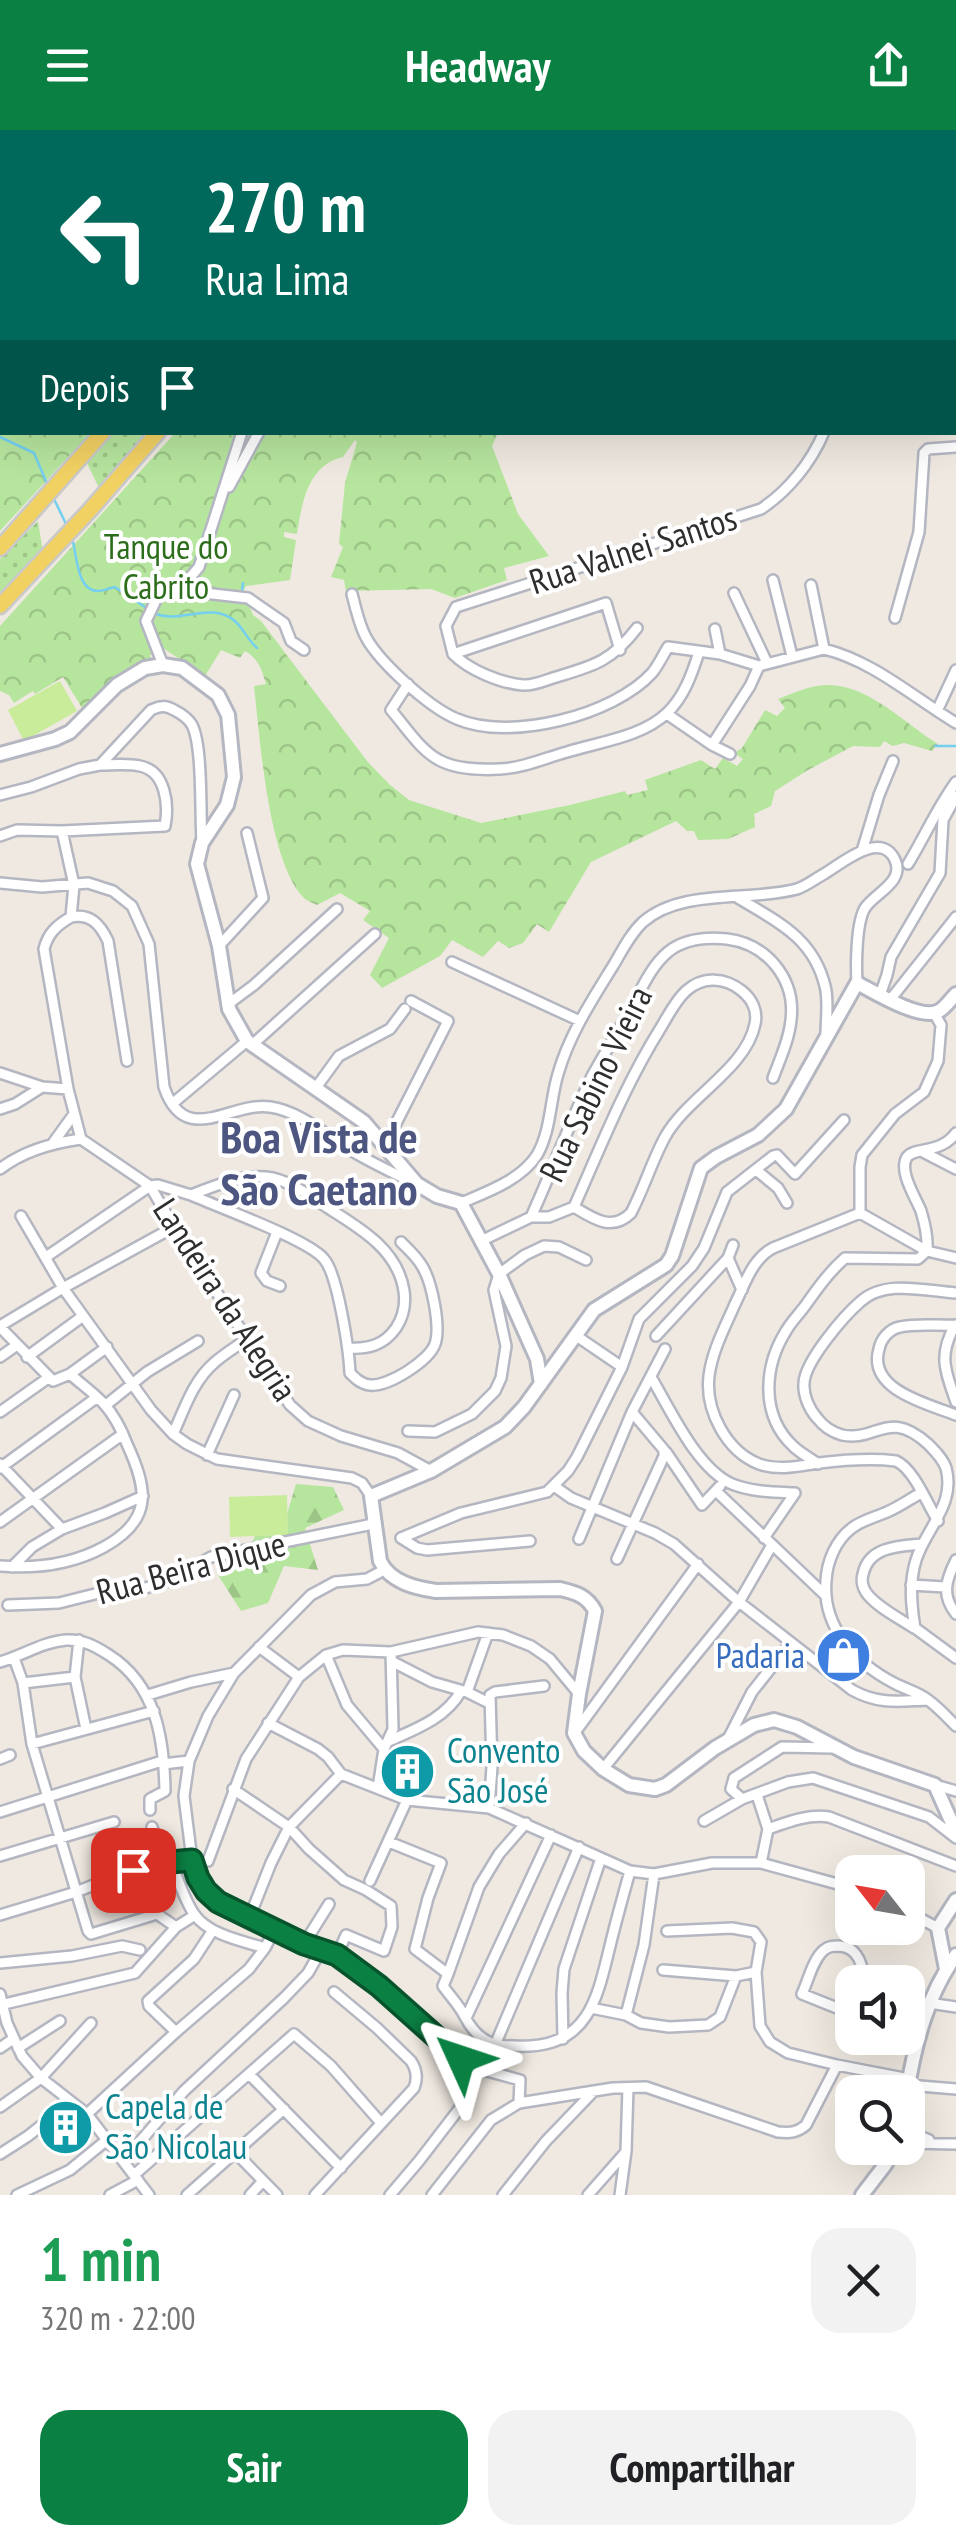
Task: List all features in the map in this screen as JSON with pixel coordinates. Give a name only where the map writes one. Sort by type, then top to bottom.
[{"type":"main road","points":[[0,548],[100,435]]},
{"type":"main road","points":[[2,604],[155,435]]},
{"type":"street","points":[[163,665],[146,621],[157,598],[187,581],[199,567],[241,435]]},
{"type":"street","points":[[222,500],[257,435]]},
{"type":"street","name":"Rua Valnei Santos","points":[[453,654],[446,626],[456,607],[761,509],[791,483],[822,435]]},
{"type":"street","points":[[895,618],[919,532],[924,453],[928,449],[956,447]]},
{"type":"street","points":[[773,580],[792,656]]},
{"type":"street","points":[[811,585],[824,649]]},
{"type":"street","points":[[168,589],[248,598],[284,623],[291,641],[304,650]]},
{"type":"street","points":[[734,593],[763,665]]},
{"type":"street","points":[[352,594],[363,632],[382,660],[456,719],[490,728],[560,720],[596,710],[652,673],[668,646],[763,665],[824,649],[862,662],[956,723]]},
{"type":"street","points":[[620,650],[606,604],[453,654],[478,672],[526,686],[591,667],[620,650],[638,628]]},
{"type":"street","points":[[715,628],[720,654]]},
{"type":"street","points":[[408,684],[391,710],[423,747],[439,760],[503,769],[612,740],[647,726],[667,714],[688,684],[698,652]]},
{"type":"street","points":[[712,745],[763,665]]},
{"type":"street","points":[[0,754],[70,732],[123,680],[145,668],[182,668],[218,695],[228,714],[233,785],[227,805],[202,842]]},
{"type":"street","points":[[936,711],[956,670]]},
{"type":"street","points":[[100,765],[159,706],[169,707],[186,718],[192,726],[199,755],[202,842],[198,869],[218,946],[227,1004],[250,1043],[364,1122],[416,1184]]},
{"type":"street","points":[[667,714],[730,754]]},
{"type":"street","points":[[862,851],[894,761]]},
{"type":"street","points":[[0,795],[79,769],[140,766],[150,770],[164,789],[166,820],[165,826],[17,830],[0,836]]},
{"type":"street","points":[[908,864],[956,782]]},
{"type":"street","points":[[885,998],[891,957],[940,873],[944,820],[956,796]]},
{"type":"street","points":[[62,831],[74,885],[70,917]]},
{"type":"street","points":[[218,946],[263,898],[247,833]]},
{"type":"street","points":[[0,884],[42,887],[88,883],[113,891],[132,906],[149,944],[164,1087],[179,1112],[206,1120],[247,1108],[275,1107],[290,1112],[370,1161],[438,1196],[461,1203],[518,1175],[536,1157],[544,1139],[560,1068],[580,1021],[634,932],[650,917],[676,904],[800,888],[875,846],[892,856],[897,867],[893,880],[864,912],[857,983],[826,1040],[786,1109],[758,1135],[701,1168],[670,1261],[600,1306],[504,1428],[431,1471],[371,1496]]},
{"type":"street","points":[[738,898],[798,935],[811,954],[824,984],[826,1040]]},
{"type":"street","points":[[227,1004],[254,986],[337,909]]},
{"type":"street","points":[[0,1170],[20,1156],[53,1142],[81,1139],[68,1089],[44,949],[49,934],[70,917],[89,918],[98,924],[108,941],[127,1061]]},
{"type":"street","points":[[885,998],[956,917]]},
{"type":"street","points":[[170,1102],[250,1043],[374,934]]},
{"type":"street","name":"Rua Sabino Vieira","points":[[531,1218],[593,1076],[654,968],[669,951],[687,942],[710,938],[734,940],[758,948],[776,964],[788,988],[792,1015],[787,1042],[772,1078]]},
{"type":"street","points":[[452,962],[580,1021]]},
{"type":"street","points":[[481,1240],[531,1218],[550,1217],[574,1207],[627,1085],[677,1002],[695,985],[721,980],[746,994],[754,1006],[756,1022],[748,1042],[665,1136],[631,1213],[623,1221],[601,1223],[574,1207]]},
{"type":"street","points":[[857,983],[919,1012],[934,1014],[956,994]]},
{"type":"street","points":[[315,1089],[339,1056],[390,1029],[408,1005],[448,1022],[384,1145]]},
{"type":"street","points":[[860,1213],[862,1155],[895,1114],[924,1092],[938,1060],[941,1025],[934,1014]]},
{"type":"street","points":[[0,1073],[42,1086],[68,1089]]},
{"type":"street","points":[[0,1109],[42,1086]]},
{"type":"street","points":[[53,1142],[74,1114]]},
{"type":"street","points":[[554,1490],[577,1458],[622,1367],[639,1319],[692,1266],[704,1248],[726,1192],[773,1156],[783,1159],[795,1174],[844,1120]]},
{"type":"street","points":[[818,1464],[778,1429],[768,1384],[771,1363],[785,1331],[845,1258],[918,1259],[927,1250],[926,1228],[905,1168],[907,1158],[938,1148],[956,1133]]},
{"type":"street","name":"Landeira da Alegria","points":[[81,1139],[150,1186],[290,1405],[308,1421],[341,1436],[398,1453],[431,1471]]},
{"type":"street","points":[[922,1151],[956,1169]]},
{"type":"street","points":[[756,1170],[778,1188],[788,1203]]},
{"type":"street","points":[[190,1195],[244,1178],[276,1179],[326,1206],[388,1253],[404,1287],[405,1309],[388,1338],[372,1348],[349,1348]]},
{"type":"street","points":[[46,1258],[150,1186],[190,1195],[322,1256],[349,1348],[350,1373],[360,1382],[381,1385],[412,1369],[432,1351],[437,1340],[424,1269],[401,1242]]},
{"type":"street","points":[[461,1203],[499,1274],[536,1359],[541,1384]]},
{"type":"street","points":[[860,1213],[927,1250],[956,1258]]},
{"type":"street","points":[[860,1213],[766,1252],[756,1262],[715,1351],[709,1379],[713,1408],[724,1438],[758,1464],[784,1469],[818,1464],[904,1464],[938,1522]]},
{"type":"street","points":[[21,1216],[63,1288],[160,1423],[173,1434],[207,1454],[237,1462],[352,1478],[362,1483],[371,1496],[376,1546],[384,1570],[406,1583],[436,1590],[560,1589],[585,1597],[595,1611],[574,1733],[584,1751],[603,1769],[629,1785],[656,1789],[666,1786],[727,1741],[774,1720],[797,1727],[854,1757],[956,1790]]},
{"type":"street","points":[[50,1380],[0,1327],[174,1228]]},
{"type":"street","points":[[277,1232],[262,1273],[267,1281],[280,1286]]},
{"type":"street","points":[[656,1336],[728,1258],[733,1244]]},
{"type":"street","points":[[408,1430],[434,1432],[472,1414],[495,1392],[506,1346],[494,1290],[499,1274],[544,1246],[559,1247],[586,1260]]},
{"type":"street","points":[[728,1258],[742,1290]]},
{"type":"street","points":[[914,1628],[910,1599],[915,1561],[949,1496],[945,1465],[917,1434],[898,1427],[852,1436],[826,1428],[812,1413],[804,1382],[843,1318],[877,1290],[956,1293]]},
{"type":"street","points":[[27,1356],[83,1316]]},
{"type":"street","points":[[956,1402],[943,1362],[944,1349],[955,1325],[898,1327],[888,1333],[880,1343],[877,1357],[880,1373],[888,1384],[956,1416]]},
{"type":"street","points":[[575,1335],[622,1367]]},
{"type":"street","points":[[173,1434],[205,1372],[247,1340]]},
{"type":"street","points":[[106,1405],[198,1341]]},
{"type":"street","points":[[0,1357],[16,1346]]},
{"type":"street","points":[[0,1412],[50,1380],[70,1374],[106,1347]]},
{"type":"street","points":[[579,1539],[632,1412],[665,1349]]},
{"type":"street","points":[[0,1566],[59,1565],[88,1555],[132,1527],[140,1512],[142,1480],[123,1434],[106,1405],[70,1374]]},
{"type":"street","points":[[603,1769],[738,1602],[795,1493],[754,1490],[714,1472],[651,1377]]},
{"type":"street","points":[[207,1454],[234,1395]]},
{"type":"street","points":[[62,1528],[1,1466],[96,1398]]},
{"type":"street","points":[[632,1412],[702,1504],[725,1480]]},
{"type":"street","points":[[0,1522],[123,1434]]},
{"type":"street","points":[[618,1559],[664,1450]]},
{"type":"street","points":[[530,1542],[426,1550],[401,1538],[461,1513],[554,1490],[674,1544],[790,1644],[868,1699],[928,1700]]},
{"type":"street","points":[[716,1491],[825,1595]]},
{"type":"street","points":[[920,1493],[855,1526],[840,1538],[826,1574],[825,1595],[828,1614],[842,1640],[895,1684],[952,1713],[956,1726]]},
{"type":"street","points":[[12,1567],[32,1547],[62,1528],[144,1496]]},
{"type":"street","name":"Rua Beira Dique","points":[[8,1605],[59,1603],[108,1591],[142,1589],[166,1582],[212,1557],[373,1524]]},
{"type":"street","points":[[922,1544],[879,1551],[867,1562],[862,1576],[864,1592],[956,1658]]},
{"type":"street","points":[[956,1560],[945,1587],[956,1614]]},
{"type":"street","points":[[574,1733],[698,1564]]},
{"type":"street","points":[[384,1570],[367,1580],[335,1582],[311,1594],[234,1673],[208,1716],[189,1761],[184,1796],[192,1860],[206,1891],[218,1902],[304,1944],[337,1955],[379,1986],[461,2059],[476,2068],[520,2080],[520,2103]]},
{"type":"street","points":[[912,1585],[945,1587]]},
{"type":"street","points":[[387,1745],[450,1708],[464,1692],[488,1633]]},
{"type":"street","points":[[392,1657],[467,1634],[517,1638],[550,1659],[579,1694]]},
{"type":"street","points":[[79,1640],[74,1677],[86,1730]]},
{"type":"street","points":[[0,1662],[54,1642],[79,1640],[99,1648],[135,1676],[154,1711],[163,1762],[165,1791],[150,1799],[150,1810]]},
{"type":"street","points":[[727,1741],[752,1692],[790,1644]]},
{"type":"street","points":[[260,1647],[298,1678]]},
{"type":"street","points":[[0,1915],[166,1860],[208,1861],[246,1758],[298,1678],[326,1655],[359,1650],[392,1657],[432,1682],[490,1698],[544,1686]]},
{"type":"street","points":[[326,1655],[348,1704],[387,1745]]},
{"type":"street","points":[[378,1788],[394,1719],[392,1657]]},
{"type":"street","points":[[14,1658],[23,1684],[32,1744],[88,1932],[157,1914],[176,1926]]},
{"type":"street","points":[[148,1695],[234,1673]]},
{"type":"street","points":[[23,1684],[74,1677]]},
{"type":"street","points":[[490,1698],[490,1808]]},
{"type":"street","points":[[32,1744],[154,1711]]},
{"type":"street","points":[[268,1723],[318,1750],[340,1774],[408,1800],[490,1808],[630,1871],[654,1874],[712,1863],[760,1864],[835,1884]]},
{"type":"street","points":[[742,1799],[731,1789],[734,1778],[782,1747],[836,1748]]},
{"type":"street","points":[[0,1812],[163,1762],[189,1761]]},
{"type":"street","points":[[250,1916],[289,1827],[340,1774]]},
{"type":"street","points":[[704,1821],[742,1799],[800,1778],[826,1780],[929,1818],[956,1835]]},
{"type":"street","points":[[935,1785],[956,1835]]},
{"type":"street","points":[[233,1789],[289,1827],[344,1880],[368,1885],[393,1910],[384,1951],[346,1935],[337,1955]]},
{"type":"street","points":[[757,1795],[768,1828],[760,1864]]},
{"type":"street","points":[[368,1885],[408,1800]]},
{"type":"street","points":[[768,1828],[806,1817],[829,1817],[956,1866]]},
{"type":"street","points":[[0,1856],[114,1822]]},
{"type":"street","points":[[526,1823],[478,1887],[442,1986],[481,2038],[511,2047],[544,2045],[563,2038],[585,2019],[598,1991],[630,1871]]},
{"type":"street","points":[[152,1827],[195,1915],[213,1930],[265,1948]]},
{"type":"street","points":[[466,2018],[551,1835]]},
{"type":"street","points":[[388,1842],[442,1864],[428,1898],[415,1949],[448,1974]]},
{"type":"street","points":[[495,2044],[579,1847]]},
{"type":"street","points":[[563,2038],[564,1968],[601,1858]]},
{"type":"street","points":[[626,2015],[644,1945],[654,1874]]},
{"type":"street","points":[[946,1969],[938,1928],[956,1900]]},
{"type":"street","points":[[304,1944],[329,1904]]},
{"type":"street","points":[[149,2195],[87,2114],[41,2078],[15,2044],[1,2001],[135,1973],[176,1926],[195,1915]]},
{"type":"street","points":[[925,1921],[956,1932]]},
{"type":"street","points":[[666,1931],[732,1928],[754,1932],[761,1942],[756,1972],[760,2026],[765,2036],[788,2053],[871,2075]]},
{"type":"street","points":[[87,2114],[249,1968],[274,1929]]},
{"type":"street","points":[[176,2032],[148,2001],[198,1954],[213,1930]]},
{"type":"street","points":[[835,2007],[802,1994],[818,1956],[835,1945],[847,1947],[856,1952],[862,1965]]},
{"type":"street","points":[[0,1963],[72,1956],[122,1946],[140,1950]]},
{"type":"street","points":[[124,2160],[184,2091],[308,1973],[321,1950]]},
{"type":"street","points":[[925,2010],[956,1955]]},
{"type":"street","points":[[663,1970],[736,1976],[756,1972]]},
{"type":"street","points":[[591,2008],[668,2027],[713,2023],[720,2017],[736,1976]]},
{"type":"street","points":[[315,2195],[414,2088],[417,2080],[414,2066],[334,1992]]},
{"type":"street","points":[[928,2003],[956,2008]]},
{"type":"street","points":[[0,2048],[60,2021]]},
{"type":"street","points":[[0,2107],[41,2078],[91,2023]]},
{"type":"street","points":[[110,2195],[136,2178],[294,2034],[330,2066],[382,2123]]},
{"type":"street","points":[[432,2195],[491,2120],[520,2103],[646,2087],[790,2133],[806,2125],[837,2066]]},
{"type":"street","points":[[250,2074],[341,2168]]},
{"type":"street","points":[[925,2087],[956,2090]]},
{"type":"street","points":[[620,2195],[628,2088]]},
{"type":"street","points":[[503,2195],[592,2092]]},
{"type":"street","points":[[390,2195],[468,2096]]},
{"type":"street","points":[[0,2154],[72,2102]]},
{"type":"street","points":[[187,2195],[284,2110]]},
{"type":"street","points":[[925,2138],[936,2142]]},
{"type":"street","points":[[17,2195],[70,2170],[108,2139]]},
{"type":"street","points":[[925,2142],[956,2144]]},
{"type":"street","points":[[588,2195],[626,2151]]},
{"type":"street","points":[[234,2152],[278,2195]]},
{"type":"street","points":[[862,2195],[885,2165]]},
{"type":"street","points":[[250,2195],[263,2181]]},
{"type":"green space","name":"Tanque do Cabrito","points":[[0,435],[88,435],[0,531]]},
{"type":"green space","points":[[111,435],[146,435],[99,488],[87,463]]},
{"type":"green space","name":"Tanque do Cabrito","points":[[173,435],[497,435],[492,446],[518,514],[549,556],[504,568],[507,580],[455,598],[431,589],[346,591],[344,580],[331,577],[343,547],[339,544],[345,483],[355,440],[343,457],[331,461],[314,476],[297,534],[284,532],[284,537],[296,540],[290,580],[246,586],[243,591],[253,615],[367,761],[409,800],[481,823],[625,791],[627,795],[648,790],[645,780],[701,760],[715,769],[723,758],[737,766],[743,759],[734,753],[742,748],[765,710],[777,716],[785,708],[778,699],[825,685],[856,690],[870,697],[938,744],[932,751],[904,743],[893,746],[884,741],[880,747],[853,746],[775,791],[771,806],[754,814],[755,827],[728,839],[698,840],[694,831],[687,831],[676,821],[591,862],[549,932],[537,924],[523,943],[509,948],[498,941],[483,957],[452,940],[440,956],[382,988],[370,975],[389,938],[363,920],[370,911],[340,893],[317,905],[307,900],[292,881],[282,857],[268,798],[254,686],[266,684],[259,665],[249,654],[245,651],[240,658],[221,650],[205,676],[163,648],[150,655],[152,661],[114,681],[84,711],[63,677],[14,703],[0,691],[0,626]]},
{"type":"green space","points":[[38,521],[43,552],[0,596],[0,559]]},
{"type":"green space","points":[[60,681],[77,711],[24,741],[8,710]]},
{"type":"green space","points":[[296,1484],[333,1487],[344,1510],[305,1528],[318,1570],[284,1566],[268,1603],[241,1611],[218,1575],[233,1551],[249,1548],[255,1536],[288,1535],[287,1514]]},
{"type":"green space","points":[[287,1495],[288,1535],[230,1537],[229,1497]]},
{"type":"waterway","points":[[0,437],[34,453],[48,486]]},
{"type":"waterway","points":[[53,497],[67,526]]},
{"type":"waterway","points":[[72,538],[85,585],[98,591],[115,587],[145,607]]},
{"type":"waterway","points":[[242,592],[243,583]]},
{"type":"waterway","points":[[156,614],[207,612],[227,616],[257,648]]},
{"type":"waterway","points":[[935,746],[956,746]]},
{"type":"place","name":"Padaria","points":[[844,1656]]},
{"type":"place","name":"Convento São José","points":[[408,1771]]},
{"type":"place","name":"Capela de São Nicolau","points":[[66,2127]]},
{"type":"district","name":"Boa Vista de São Caetano","points":[[319,1163]]},
{"type":"route","points":[[133,1870],[162,1858],[171,1862],[192,1860],[206,1891],[218,1902],[304,1944],[337,1955],[379,1986],[461,2059]]}]
